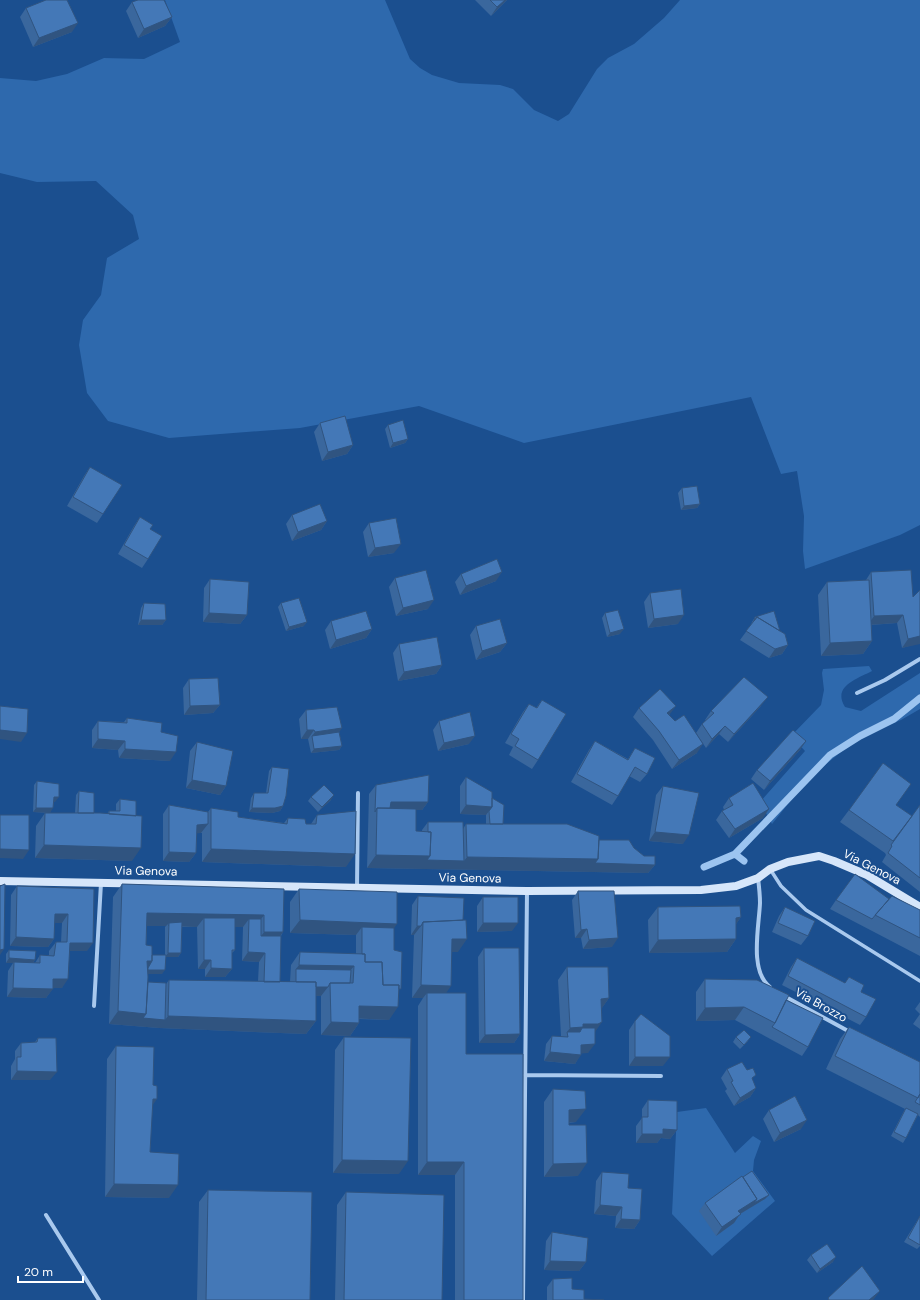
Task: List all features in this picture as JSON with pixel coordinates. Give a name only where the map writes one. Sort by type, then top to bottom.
[{"type":"main road","name":"Via Genova","points":[[0,881],[527,891],[701,890],[736,886],[758,878],[770,869],[788,862],[819,856],[840,863],[867,875],[920,906]]},
{"type":"street","points":[[857,693],[885,680],[920,659]]},
{"type":"street","points":[[356,888],[358,793]]},
{"type":"street","points":[[770,869],[781,886],[806,910],[920,981]]},
{"type":"street","points":[[758,878],[760,902],[757,958],[764,982],[775,991]]},
{"type":"street","points":[[94,1006],[101,882]]},
{"type":"street","points":[[523,1300],[527,891]]},
{"type":"street","name":"Via Brozzo","points":[[782,995],[858,1036]]},
{"type":"street","points":[[525,1075],[661,1076]]},
{"type":"street","points":[[46,1215],[99,1300]]},
{"type":"shaded area","points":[[165,0],[385,0],[410,59],[420,68],[432,75],[459,83],[500,85],[513,89],[534,110],[558,121],[569,114],[597,69],[608,58],[634,44],[664,18],[680,0],[920,0],[920,525],[900,535],[805,569],[803,551],[804,516],[797,471],[781,474],[751,397],[524,443],[419,406],[300,428],[169,438],[108,421],[87,393],[79,345],[83,320],[101,295],[107,258],[139,239],[133,215],[96,181],[37,182],[0,173],[0,78],[36,81],[67,74],[104,58],[144,59],[180,42]]},
{"type":"shaded area","points":[[869,666],[872,671],[853,680],[844,688],[842,700],[845,707],[861,711],[920,673],[920,709],[901,720],[858,738],[808,779],[772,824],[760,802],[805,751],[791,736],[821,705],[824,690],[823,669]]},
{"type":"shaded area","points":[[706,1108],[735,1153],[753,1136],[761,1141],[754,1160],[753,1171],[775,1201],[712,1256],[672,1214],[677,1112]]},
{"type":"building","points":[[46,0],[67,0],[78,23],[39,38],[26,8]]},
{"type":"building","points":[[138,0],[164,0],[172,17],[144,29],[132,2]]},
{"type":"building","points":[[490,0],[505,0],[497,7]]},
{"type":"building","points":[[345,416],[353,445],[328,452],[320,423]]},
{"type":"building","points":[[403,420],[408,439],[393,443],[388,425]]},
{"type":"building","points":[[90,467],[122,485],[103,514],[73,497]]},
{"type":"building","points":[[697,486],[700,504],[684,506],[682,488]]},
{"type":"building","points":[[320,504],[327,521],[298,532],[292,515]]},
{"type":"building","points":[[140,517],[153,525],[150,529],[162,536],[148,559],[124,545]]},
{"type":"building","points":[[396,518],[401,544],[375,548],[369,523]]},
{"type":"building","points":[[497,559],[502,572],[466,586],[461,574]]},
{"type":"building","points":[[426,570],[434,600],[403,608],[395,578]]},
{"type":"building","points":[[911,570],[913,597],[920,590],[920,636],[908,639],[903,615],[874,616],[871,572]]},
{"type":"building","points":[[210,579],[249,582],[247,615],[209,613]]},
{"type":"building","points":[[869,580],[872,641],[830,643],[827,582]]},
{"type":"building","points":[[681,589],[684,615],[654,619],[650,593]]},
{"type":"building","points":[[299,598],[307,622],[289,627],[281,603]]},
{"type":"building","points":[[144,603],[165,604],[166,620],[141,620]]},
{"type":"building","points":[[618,610],[624,629],[610,633],[605,613]]},
{"type":"building","points":[[366,611],[372,629],[336,640],[331,621]]},
{"type":"building","points":[[774,611],[780,631],[757,617],[754,621],[755,617]]},
{"type":"building","points":[[757,617],[785,634],[788,645],[775,649],[746,631]]},
{"type":"building","points":[[500,619],[507,643],[482,651],[476,626]]},
{"type":"building","points":[[437,637],[442,665],[404,672],[399,644]]},
{"type":"building","points":[[744,677],[768,697],[734,734],[725,726],[712,739],[702,724],[714,713],[711,711]]},
{"type":"building","points":[[218,678],[220,705],[190,706],[189,679]]},
{"type":"building","points":[[660,689],[676,706],[667,713],[675,721],[684,715],[703,744],[679,760],[659,731],[639,708]]},
{"type":"building","points":[[542,700],[566,714],[538,760],[515,746],[519,739],[511,734],[529,704],[537,708]]},
{"type":"building","points":[[0,706],[28,709],[27,733],[0,730]]},
{"type":"building","points":[[337,707],[342,728],[315,732],[314,730],[307,730],[306,710]]},
{"type":"building","points":[[470,712],[475,736],[444,743],[439,721]]},
{"type":"building","points":[[127,718],[162,723],[161,732],[178,736],[176,752],[125,749],[125,741],[98,739],[98,721],[127,723]]},
{"type":"building","points":[[793,730],[806,741],[770,781],[757,770]]},
{"type":"building","points":[[339,732],[342,746],[314,749],[312,736]]},
{"type":"building","points":[[595,741],[628,760],[635,748],[655,758],[647,774],[635,767],[618,796],[577,774]]},
{"type":"building","points":[[197,742],[233,751],[226,786],[192,780]]},
{"type":"building","points":[[883,763],[911,784],[896,805],[912,816],[893,841],[849,810]]},
{"type":"building","points":[[272,767],[289,769],[286,796],[283,806],[275,808],[252,808],[254,793],[268,793]]},
{"type":"building","points":[[429,775],[428,802],[391,802],[390,808],[377,808],[375,812],[376,785]]},
{"type":"building","points":[[466,777],[492,792],[492,807],[466,805]]},
{"type":"building","points":[[37,781],[59,784],[59,797],[54,797],[53,808],[36,808]]},
{"type":"building","points":[[753,783],[769,809],[735,829],[722,811],[733,805],[729,798]]},
{"type":"building","points":[[324,785],[334,795],[322,807],[311,797]]},
{"type":"building","points":[[663,786],[699,793],[689,835],[655,832]]},
{"type":"building","points":[[79,791],[94,793],[94,813],[78,813]]},
{"type":"building","points":[[492,798],[504,805],[503,824],[490,824],[489,811],[492,807]]},
{"type":"building","points":[[120,799],[136,801],[136,816],[109,814],[109,811],[120,811]]},
{"type":"building","points":[[169,805],[208,812],[208,824],[197,825],[196,853],[169,852]]},
{"type":"building","points":[[920,805],[920,878],[888,853],[892,846],[891,845]]},
{"type":"building","points":[[211,808],[238,812],[238,817],[287,824],[288,818],[305,819],[306,824],[316,824],[317,815],[356,811],[355,854],[211,849]]},
{"type":"building","points":[[377,808],[416,809],[416,831],[431,832],[430,856],[376,855]]},
{"type":"building","points":[[45,813],[100,813],[142,816],[141,848],[44,845]]},
{"type":"building","points":[[0,815],[29,815],[29,850],[0,849]]},
{"type":"building","points":[[428,822],[463,822],[464,861],[427,860],[430,856],[431,832],[428,832]]},
{"type":"building","points":[[466,824],[567,824],[599,836],[598,859],[467,857]]},
{"type":"building","points":[[599,840],[629,840],[634,848],[644,856],[655,856],[655,865],[595,863],[598,859]]},
{"type":"building","points":[[855,874],[889,899],[872,919],[836,900]]},
{"type":"building","points":[[5,884],[4,949],[0,950],[0,886]]},
{"type":"building","points":[[122,884],[284,889],[283,932],[264,932],[264,915],[147,913],[146,945],[152,946],[152,961],[147,961],[148,977],[146,1014],[118,1011]]},
{"type":"building","points":[[17,886],[94,889],[93,943],[70,943],[68,979],[53,979],[53,989],[13,988],[14,962],[40,963],[40,955],[54,956],[56,942],[67,942],[68,914],[55,914],[54,939],[16,937]]},
{"type":"building","points":[[299,889],[397,892],[397,924],[300,920]]},
{"type":"building","points":[[578,891],[614,891],[618,938],[589,940],[587,929],[581,930]]},
{"type":"building","points":[[418,896],[464,898],[463,920],[423,922],[421,926],[417,926]]},
{"type":"building","points":[[892,896],[920,910],[920,938],[875,915]]},
{"type":"building","points":[[483,897],[518,897],[518,923],[483,923]]},
{"type":"building","points":[[740,906],[741,917],[736,918],[736,939],[658,940],[658,907]]},
{"type":"building","points":[[785,907],[815,921],[808,936],[778,923]]},
{"type":"building","points":[[204,918],[235,918],[235,950],[232,950],[232,969],[211,968],[211,960],[204,960]]},
{"type":"building","points":[[249,919],[261,919],[261,936],[281,936],[280,982],[264,982],[265,953],[248,952]]},
{"type":"building","points":[[466,920],[467,939],[452,939],[451,986],[421,985],[423,922]]},
{"type":"building","points":[[182,922],[181,953],[168,953],[169,923]]},
{"type":"building","points":[[362,927],[394,928],[394,950],[402,952],[401,989],[399,989],[399,985],[383,985],[382,962],[365,962],[365,954],[362,954]]},
{"type":"building","points":[[484,948],[519,948],[520,1034],[485,1035]]},
{"type":"building","points":[[9,950],[36,951],[35,960],[9,958]]},
{"type":"building","points":[[300,952],[365,954],[365,962],[382,962],[383,985],[399,985],[398,1007],[359,1006],[359,1023],[331,1022],[330,983],[353,983],[354,966],[299,965]]},
{"type":"building","points":[[152,955],[166,955],[165,970],[148,970],[152,961]]},
{"type":"building","points":[[797,958],[845,983],[849,977],[864,985],[861,992],[876,999],[866,1017],[788,976]]},
{"type":"building","points":[[567,967],[608,967],[609,998],[601,999],[602,1022],[598,1024],[583,1024],[583,1027],[570,1028]]},
{"type":"building","points":[[296,969],[351,970],[350,983],[330,983],[328,987],[316,987],[316,982],[296,982]]},
{"type":"building","points":[[705,979],[757,980],[789,995],[775,1023],[744,1007],[705,1008]]},
{"type":"building","points":[[169,980],[316,982],[316,1021],[168,1016]]},
{"type":"building","points":[[148,982],[166,983],[165,1020],[143,1018],[146,1014]]},
{"type":"building","points":[[427,993],[466,993],[466,1054],[523,1054],[523,1300],[464,1300],[464,1162],[427,1162]]},
{"type":"building","points":[[786,1000],[823,1018],[808,1047],[772,1027]]},
{"type":"building","points":[[641,1014],[670,1036],[670,1057],[635,1057],[635,1021]]},
{"type":"building","points":[[849,1027],[920,1062],[920,1094],[918,1098],[835,1056]]},
{"type":"building","points":[[582,1028],[595,1028],[595,1044],[581,1045],[581,1055],[550,1052],[552,1036],[568,1037],[567,1032],[580,1032]]},
{"type":"building","points":[[744,1030],[751,1037],[744,1045],[736,1037]]},
{"type":"building","points":[[344,1037],[411,1038],[408,1161],[342,1160]]},
{"type":"building","points":[[38,1038],[56,1038],[57,1072],[17,1071],[17,1057],[21,1057],[21,1043],[37,1042]]},
{"type":"building","points":[[116,1046],[154,1047],[153,1085],[157,1086],[157,1099],[153,1099],[150,1152],[179,1154],[178,1185],[114,1184]]},
{"type":"building","points":[[742,1062],[747,1070],[753,1068],[756,1075],[752,1078],[756,1088],[740,1098],[731,1082],[733,1081],[727,1069]]},
{"type":"building","points":[[553,1089],[585,1091],[586,1109],[569,1110],[569,1125],[586,1125],[587,1163],[553,1164]]},
{"type":"building","points":[[920,1094],[920,1105],[915,1102]]},
{"type":"building","points":[[795,1096],[807,1120],[780,1133],[769,1110]]},
{"type":"building","points":[[648,1100],[677,1101],[677,1130],[663,1129],[663,1134],[642,1134],[642,1117],[648,1117]]},
{"type":"building","points":[[906,1108],[918,1114],[906,1138],[894,1132]]},
{"type":"building","points":[[752,1171],[769,1195],[754,1203],[757,1199],[743,1177]]},
{"type":"building","points":[[602,1172],[629,1174],[628,1188],[642,1189],[640,1220],[621,1219],[622,1207],[600,1205]]},
{"type":"building","points":[[742,1176],[757,1199],[738,1211],[741,1214],[722,1227],[705,1203]]},
{"type":"building","points":[[208,1190],[312,1192],[310,1300],[206,1300]]},
{"type":"building","points":[[346,1192],[444,1195],[442,1300],[344,1300]]},
{"type":"building","points":[[920,1216],[920,1245],[908,1238]]},
{"type":"building","points":[[552,1232],[588,1238],[586,1262],[550,1261]]},
{"type":"building","points":[[827,1244],[836,1257],[820,1269],[811,1255]]},
{"type":"building","points":[[862,1266],[880,1291],[869,1300],[829,1300],[828,1298]]},
{"type":"building","points":[[572,1278],[572,1289],[584,1290],[584,1299],[604,1300],[553,1300],[553,1279]]},
{"type":"waterway","points":[[704,867],[735,854],[830,755],[860,736],[894,719],[920,698]]},
{"type":"waterway","points":[[735,854],[744,861]]}]
